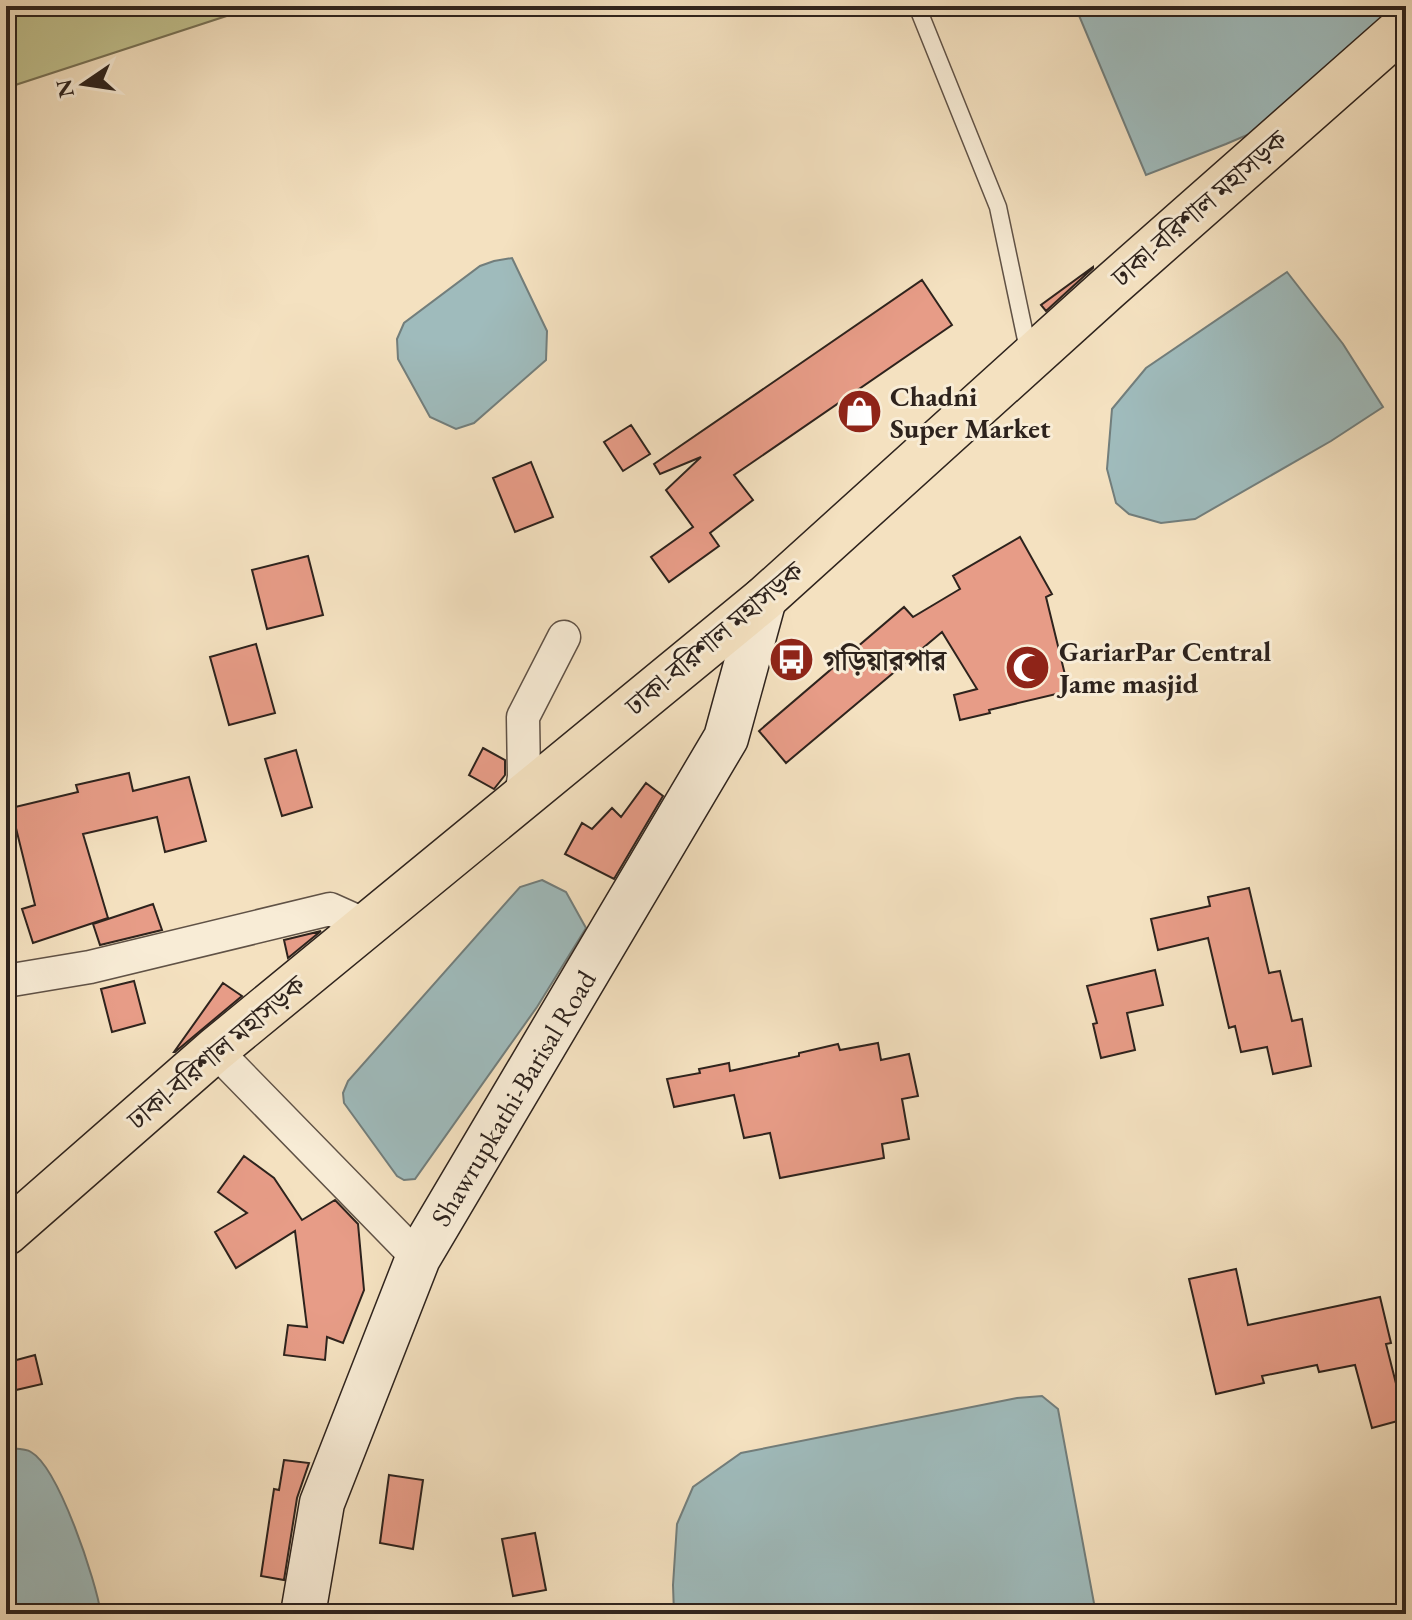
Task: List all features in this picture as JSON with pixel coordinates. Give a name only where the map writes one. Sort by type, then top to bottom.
[{"type":"highway","name":"ঢাকা-বরিশাল মহাসড়ক","points":[[6,1233],[215,1050],[764,599],[1406,25]]},
{"type":"main road","name":"Shawrupkathi-Barisal Road","points":[[303,1614],[322,1503],[418,1258],[726,738],[764,599]]},
{"type":"street","points":[[520,801],[524,777],[523,717],[564,637]]},
{"type":"street","points":[[6,981],[90,967],[330,909],[368,926]]},
{"type":"street","points":[[215,1050],[418,1258]]},
{"type":"lane","points":[[917,6],[998,207],[1031,359]]},
{"type":"green space","points":[[6,6],[257,6],[6,88]]},
{"type":"water","points":[[1075,6],[1378,6],[1386,24],[1329,100],[1146,175]]},
{"type":"water","points":[[512,258],[547,331],[546,360],[474,423],[456,429],[430,417],[398,359],[397,339],[404,323],[480,266]]},
{"type":"water","points":[[1287,272],[1343,344],[1383,407],[1331,441],[1195,519],[1161,523],[1129,514],[1116,503],[1107,469],[1112,409],[1146,368]]},
{"type":"water","points":[[542,880],[566,892],[586,928],[537,1007],[415,1179],[404,1180],[397,1176],[344,1103],[343,1093],[348,1081],[520,887]]},
{"type":"water","points":[[1042,1396],[1058,1409],[1096,1614],[674,1614],[677,1524],[693,1487],[741,1453],[1017,1398]]},
{"type":"water","points":[[7,1448],[31,1452],[53,1479],[84,1552],[101,1614],[6,1614]]},
{"type":"building","points":[[1093,267],[1046,311],[1041,305]]},
{"type":"building","points":[[922,280],[952,325],[734,475],[753,500],[710,533],[719,546],[669,582],[651,557],[693,527],[666,490],[701,457],[660,474],[654,464]]},
{"type":"building","points":[[631,425],[650,454],[623,471],[604,442]]},
{"type":"building","points":[[531,462],[553,517],[515,532],[493,478]]},
{"type":"building","points":[[1020,537],[1052,594],[1046,597],[1069,691],[960,720],[954,695],[977,689],[942,632],[786,763],[759,731],[904,607],[913,617],[960,589],[953,576]]},
{"type":"building","points":[[308,556],[323,615],[267,629],[252,570]]},
{"type":"building","points":[[256,644],[275,713],[229,725],[210,657]]},
{"type":"building","points":[[483,748],[505,760],[505,775],[494,789],[469,775]]},
{"type":"building","points":[[296,750],[312,807],[282,816],[265,759]]},
{"type":"building","points":[[129,773],[133,791],[189,777],[206,841],[165,852],[157,817],[83,834],[108,918],[33,943],[22,909],[35,905],[11,808],[78,792],[76,785]]},
{"type":"building","points":[[646,783],[663,796],[614,879],[565,854],[582,823],[592,829],[612,808],[621,817]]},
{"type":"building","points":[[1249,888],[1269,973],[1280,971],[1292,1021],[1302,1019],[1311,1066],[1273,1074],[1267,1047],[1241,1052],[1235,1026],[1229,1028],[1208,938],[1158,950],[1151,919],[1210,906],[1208,897]]},
{"type":"building","points":[[153,904],[162,930],[100,945],[93,924]]},
{"type":"building","points":[[321,931],[288,958],[284,940]]},
{"type":"building","points":[[1155,970],[1163,1005],[1127,1013],[1135,1050],[1101,1058],[1093,1024],[1097,1023],[1087,986]]},
{"type":"building","points":[[134,981],[145,1023],[112,1032],[101,989]]},
{"type":"building","points":[[223,983],[242,996],[174,1052]]},
{"type":"building","points":[[878,1043],[881,1060],[909,1054],[918,1096],[902,1099],[909,1139],[882,1144],[884,1158],[780,1178],[770,1133],[744,1138],[734,1095],[674,1107],[667,1079],[700,1073],[699,1069],[729,1063],[730,1071],[838,1044],[840,1050]]},
{"type":"building","points":[[244,1156],[274,1178],[302,1220],[335,1200],[358,1224],[364,1290],[343,1343],[327,1337],[325,1360],[284,1355],[288,1325],[307,1327],[295,1231],[236,1268],[215,1232],[247,1213],[218,1192]]},
{"type":"building","points":[[1236,1269],[1248,1325],[1380,1297],[1391,1343],[1386,1344],[1405,1419],[1372,1428],[1355,1365],[1319,1372],[1317,1365],[1262,1376],[1264,1383],[1216,1394],[1189,1279]]},
{"type":"building","points":[[35,1355],[42,1384],[16,1390],[9,1362]]},
{"type":"building","points":[[284,1460],[309,1463],[297,1498],[284,1580],[261,1576],[274,1489],[279,1490]]},
{"type":"building","points":[[389,1475],[423,1480],[413,1549],[380,1543]]},
{"type":"building","points":[[535,1533],[546,1590],[513,1596],[502,1539]]},
{"type":"place","name":"Chadni Super Market","points":[[859,412]]},
{"type":"place","name":"গড়িয়ারপার","points":[[792,660]]},
{"type":"place","name":"GariarPar Central Jame masjid","points":[[1028,667]]}]
